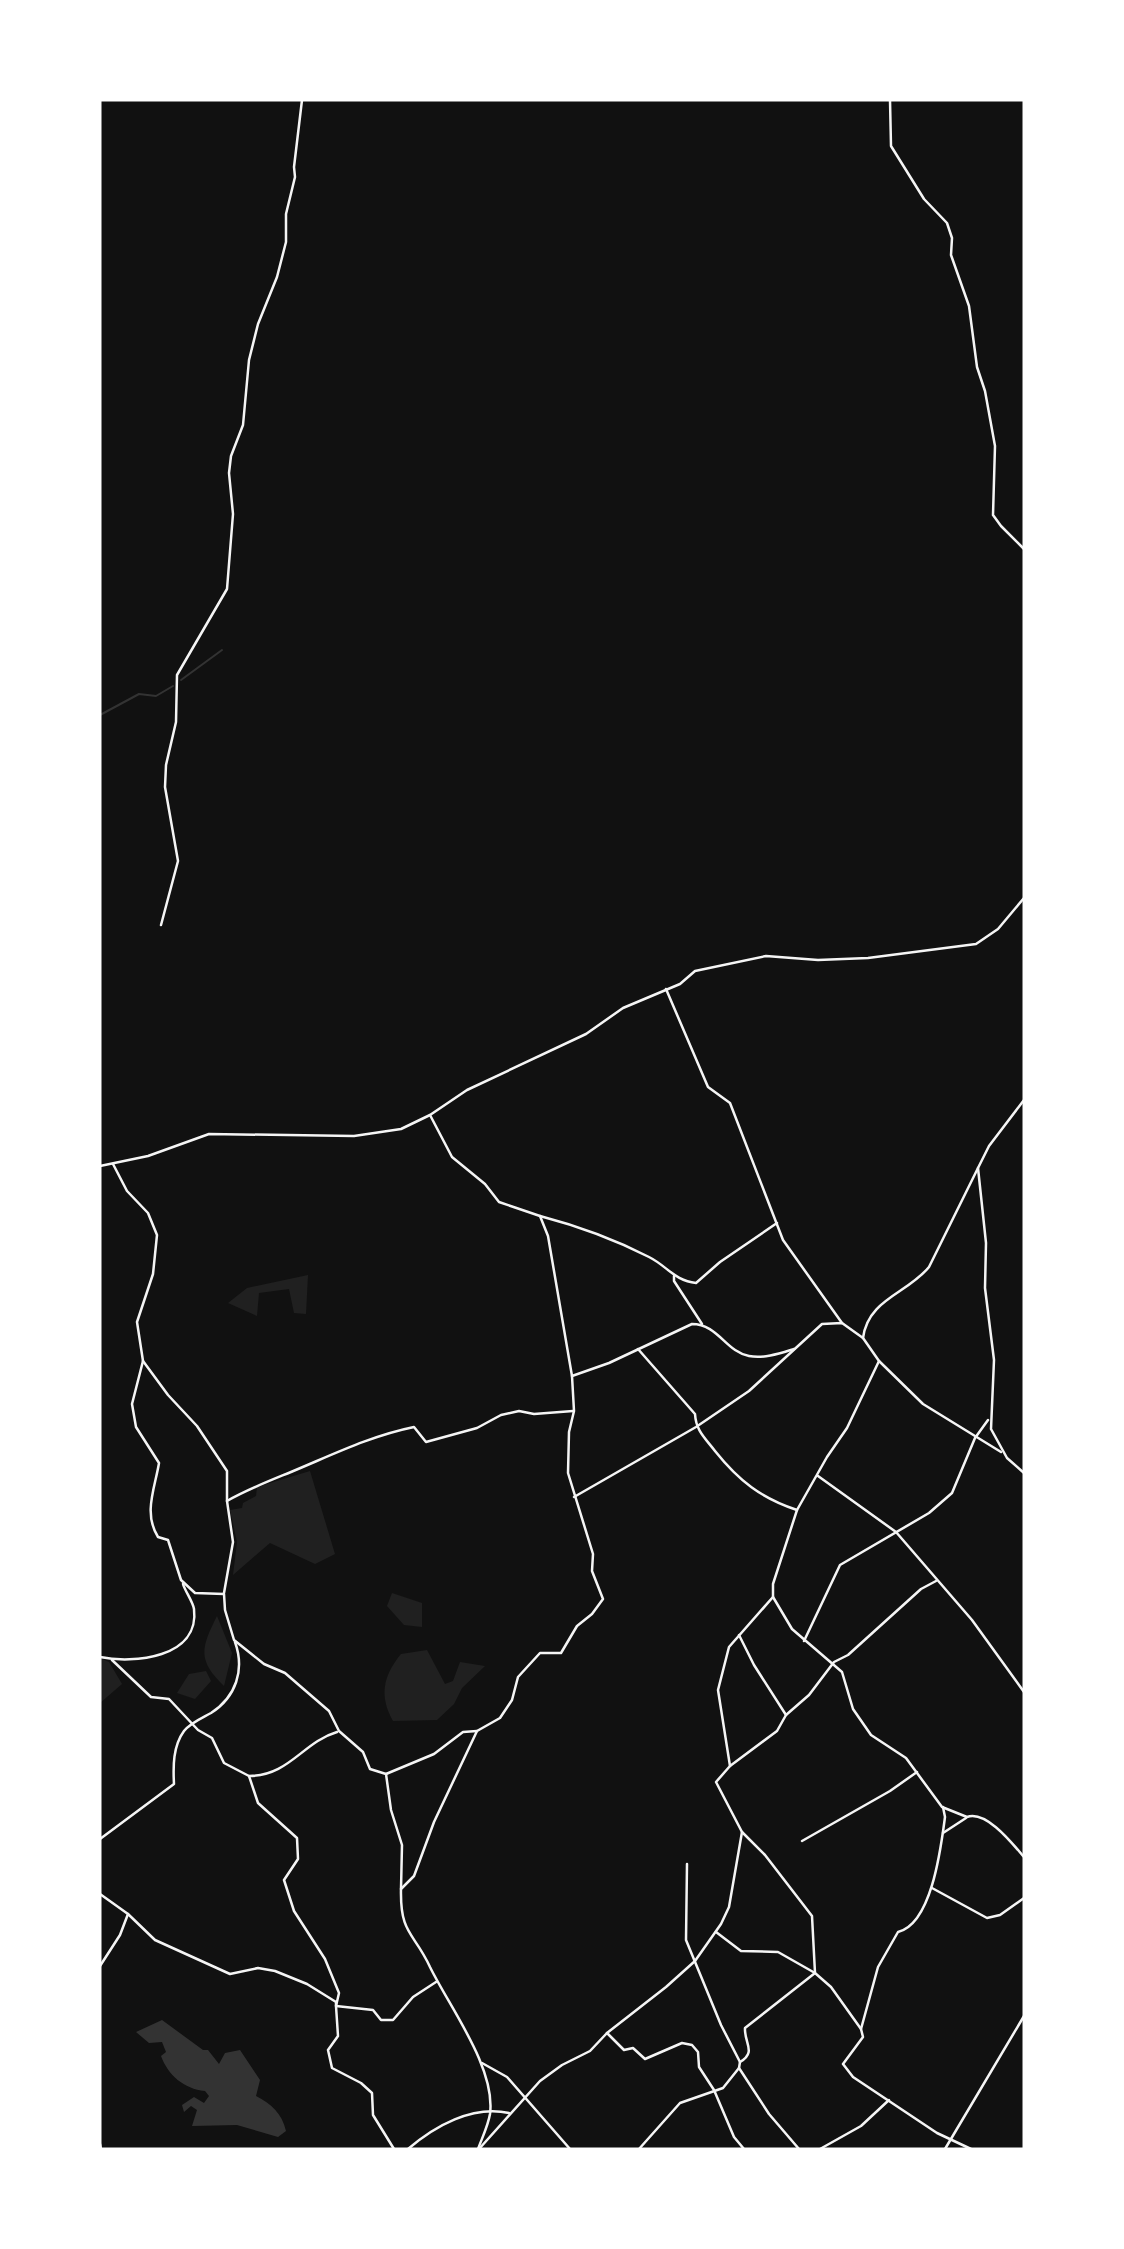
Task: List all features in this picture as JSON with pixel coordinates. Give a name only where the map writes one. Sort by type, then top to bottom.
[{"type":"street","points":[[162,925],[178,861],[165,787],[166,765],[176,722],[177,676],[227,589],[233,514],[229,473],[231,456],[243,425],[248,360],[286,242],[286,214],[295,177],[302,100]]},
{"type":"street","points":[[890,100],[891,146],[925,199],[947,223],[952,237],[951,255],[969,306],[977,366],[988,400],[995,446],[993,515],[1024,549]]},
{"type":"street","points":[[100,1166],[148,1156],[209,1134],[354,1136],[401,1129],[430,1115],[467,1090],[586,1034],[623,1008],[680,984],[695,971],[766,956],[818,960],[869,958],[976,944],[998,929],[1024,898]]},
{"type":"street","points":[[666,989],[708,1087],[730,1103],[783,1240],[842,1323],[863,1338],[879,1361],[923,1404],[1004,1453],[1024,1473]]},
{"type":"street","points":[[863,1338],[864,1327],[874,1311],[897,1291],[921,1277],[929,1267],[989,1146],[1024,1100]]},
{"type":"street","points":[[430,1115],[452,1157],[485,1184],[499,1202],[590,1230],[653,1259],[682,1282],[696,1283],[720,1262],[776,1223]]},
{"type":"street","points":[[100,1657],[112,1660],[164,1655],[176,1649],[189,1635],[194,1609],[168,1539],[158,1537],[150,1521],[151,1493],[159,1463],[136,1427],[132,1404],[143,1361],[137,1322],[153,1274],[157,1235],[152,1219],[127,1191],[113,1164]]},
{"type":"street","points":[[978,1168],[986,1243],[985,1288],[994,1360],[991,1429],[1004,1453]]},
{"type":"street","points":[[234,1640],[264,1664],[285,1673],[300,1685],[329,1712],[339,1731],[363,1752],[370,1769],[386,1774],[435,1754],[463,1732],[477,1731],[500,1718],[512,1700],[518,1677],[530,1662],[540,1653],[561,1653],[577,1626],[592,1614],[603,1599],[592,1571],[593,1554],[568,1473],[569,1432],[574,1411],[572,1376],[548,1236],[540,1216]]},
{"type":"street","points":[[674,1275],[674,1281],[702,1324],[722,1337],[733,1349],[750,1356],[773,1355],[795,1349]]},
{"type":"street","points":[[574,1497],[696,1427],[750,1391],[822,1324],[842,1323]]},
{"type":"street","points":[[572,1376],[692,1324],[702,1324]]},
{"type":"street","points":[[638,1349],[695,1414],[696,1427],[726,1466],[750,1488],[769,1500],[797,1510]]},
{"type":"street","points":[[100,1839],[174,1784],[173,1765],[178,1741],[191,1724],[229,1699],[237,1680],[240,1656],[224,1594],[233,1542],[227,1501],[227,1471],[197,1426],[168,1395],[143,1361]]},
{"type":"street","points":[[861,2029],[885,1951],[898,1932],[907,1930],[913,1922],[932,1888],[945,1817],[943,1807],[906,1758],[871,1735],[853,1709],[842,1672],[834,1662],[804,1642],[780,1613],[773,1597],[773,1584],[797,1510],[847,1428],[879,1361]]},
{"type":"street","points":[[227,1501],[252,1487],[370,1438],[396,1430],[414,1427],[426,1442],[477,1428],[501,1415],[519,1411],[534,1414],[574,1411]]},
{"type":"street","points":[[804,1642],[840,1565],[854,1560],[929,1513],[952,1493],[975,1437],[990,1418]]},
{"type":"street","points":[[818,1476],[896,1532],[972,1620],[1024,1692]]},
{"type":"street","points":[[181,1580],[195,1593],[224,1594]]},
{"type":"street","points":[[815,1973],[812,1916],[765,1855],[741,1832],[716,1782],[730,1766],[777,1731],[786,1715],[809,1695],[834,1662],[848,1655],[921,1589],[937,1581]]},
{"type":"street","points":[[730,1766],[718,1690],[729,1647],[773,1597]]},
{"type":"street","points":[[739,1634],[754,1665],[786,1715]]},
{"type":"street","points":[[112,1660],[151,1697],[169,1699],[186,1714],[191,1724],[212,1738],[224,1763],[249,1776],[266,1776],[299,1757],[328,1735],[339,1731]]},
{"type":"street","points":[[401,1889],[414,1876],[434,1822],[477,1731]]},
{"type":"street","points":[[802,1841],[890,1791],[917,1772]]},
{"type":"street","points":[[386,1774],[390,1810],[402,1845],[401,1911],[409,1937],[430,1965],[436,1982],[482,2063],[490,2112],[478,2149]]},
{"type":"street","points":[[249,1776],[258,1803],[297,1838],[298,1859],[284,1880],[288,1897],[325,1959],[339,1993],[336,2006]]},
{"type":"street","points":[[943,1807],[967,1817]]},
{"type":"street","points":[[943,1833],[973,1815],[985,1819],[1024,1857]]},
{"type":"street","points":[[478,2149],[540,2081],[562,2065],[590,2051],[607,2033],[695,1961],[716,1932],[729,1907],[741,1832]]},
{"type":"street","points":[[639,2149],[680,2103],[698,2099],[723,2088],[739,2068],[740,2062],[686,1940],[687,1864]]},
{"type":"street","points":[[932,1888],[987,1918],[1000,1915],[1024,1898]]},
{"type":"street","points":[[100,1894],[128,1914],[155,1940],[230,1975],[258,1968],[275,1970],[307,1983],[336,2002],[338,2036],[328,2050],[332,2068],[361,2083],[372,2093],[373,2115],[394,2149]]},
{"type":"street","points":[[100,1966],[120,1935],[128,1914]]},
{"type":"street","points":[[716,1932],[741,1951],[778,1952],[815,1973],[831,1987],[861,2029],[863,2037],[843,2064],[853,2077],[971,2149]]},
{"type":"street","points":[[740,2062],[747,2057],[751,2049],[745,2028],[815,1973]]},
{"type":"street","points":[[336,2006],[373,2010],[381,2020],[393,2020],[413,1997],[436,1982]]},
{"type":"street","points":[[945,2149],[1024,2016]]},
{"type":"street","points":[[607,2033],[624,2050],[633,2048],[645,2059],[682,2043],[692,2045],[698,2052],[699,2067],[714,2090],[734,2137],[744,2149]]},
{"type":"street","points":[[482,2063],[507,2077],[570,2149]]},
{"type":"street","points":[[739,2068],[769,2114],[799,2149]]},
{"type":"street","points":[[820,2149],[861,2126],[889,2100]]},
{"type":"street","points":[[408,2149],[429,2133],[461,2116],[490,2112],[509,2113]]},
{"type":"street","points":[[100,2144],[101,2149]]},
{"type":"shaded area","points":[[308,1275],[306,1314],[294,1313],[289,1289],[259,1293],[257,1316],[228,1303],[247,1288]]},
{"type":"shaded area","points":[[310,1471],[335,1554],[315,1564],[270,1543],[233,1575],[237,1542],[230,1510],[242,1508],[243,1503],[256,1496],[257,1487]]},
{"type":"shaded area","points":[[392,1593],[422,1603],[422,1627],[404,1625],[387,1606]]},
{"type":"shaded area","points":[[217,1616],[232,1653],[224,1686],[209,1669],[204,1653]]},
{"type":"shaded area","points":[[427,1650],[445,1684],[453,1681],[460,1662],[485,1666],[462,1688],[454,1704],[437,1720],[393,1721],[385,1695],[390,1670],[401,1654]]},
{"type":"shaded area","points":[[100,1658],[109,1662],[122,1684],[100,1703]]},
{"type":"shaded area","points":[[206,1671],[211,1681],[195,1699],[177,1693],[189,1674]]},
{"type":"shaded area","points":[[162,2020],[203,2050],[208,2050],[219,2064],[225,2053],[240,2050],[260,2080],[256,2096],[275,2110],[286,2131],[278,2137],[237,2125],[192,2126],[197,2110],[191,2106],[184,2112],[182,2105],[194,2097],[204,2103],[209,2096],[205,2091],[190,2087],[172,2075],[161,2056],[166,2052],[162,2042],[149,2043],[136,2032]]},
{"type":"waterway","points":[[181,680],[222,650]]},
{"type":"waterway","points":[[100,715],[139,694],[156,696],[173,686]]}]
